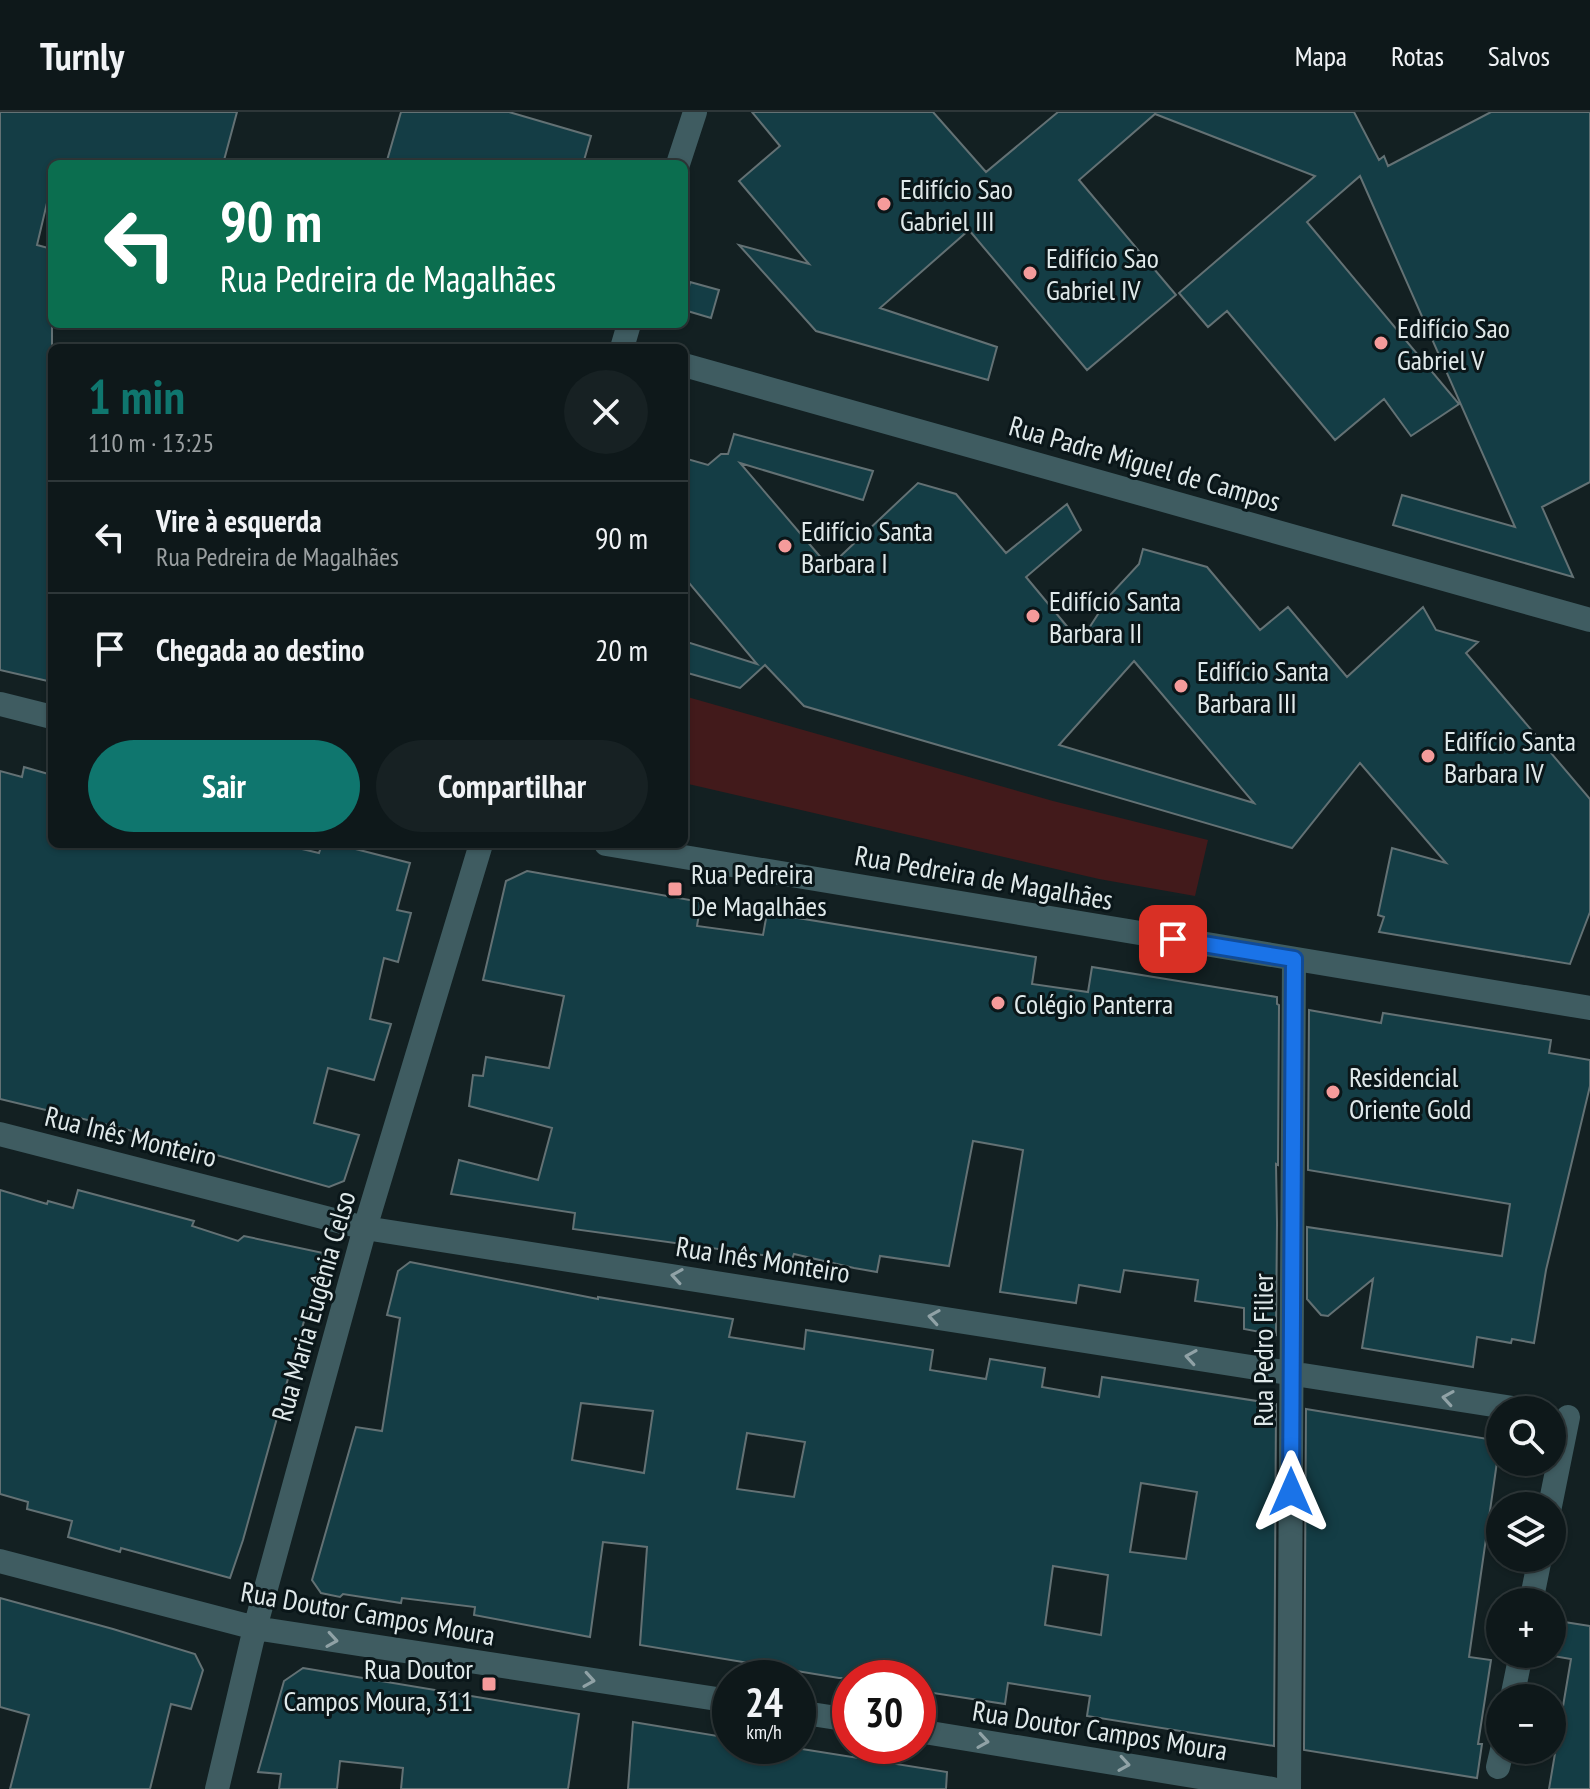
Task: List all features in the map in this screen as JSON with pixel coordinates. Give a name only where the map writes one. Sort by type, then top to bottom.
[{"type":"street","points":[[679,160],[695,112]]},
{"type":"street","name":"Rua Padre Miguel de Campos","points":[[688,366],[1590,620]]},
{"type":"street","points":[[0,704],[48,716]]},
{"type":"street","name":"Rua Maria Eugênia Celso","points":[[217,1789],[255,1628],[365,1228],[480,848]]},
{"type":"street","name":"Rua Pedreira de Magalhães","points":[[630,848],[1590,1008]]},
{"type":"street","name":"Rua Pedro Filier","points":[[1289,1789],[1294,959]]},
{"type":"street","name":"Rua Inês Monteiro","points":[[0,1134],[365,1228],[1486,1404]]},
{"type":"street","points":[[1553,1492],[1570,1417]]},
{"type":"street","name":"Rua Doutor Campos Moura","points":[[0,1561],[255,1628],[712,1698]]},
{"type":"street","name":"Rua Doutor Campos Moura","points":[[936,1734],[1273,1789]]},
{"type":"shaded area","points":[[688,697],[1053,801],[1208,840],[1195,896],[1099,879],[688,784]]},
{"type":"building","points":[[0,112],[237,112],[224,160],[48,160],[48,199],[37,245],[48,248],[48,328],[52,328],[52,344],[48,344],[48,681],[0,670]]},
{"type":"building","points":[[401,112],[509,112],[591,136],[584,160],[387,160]]},
{"type":"building","points":[[752,112],[933,112],[986,172],[1058,112],[1354,112],[1379,160],[1384,156],[1388,166],[1491,112],[1590,112],[1590,482],[1542,507],[1573,577],[1393,525],[1402,495],[1515,527],[1360,176],[1307,222],[1459,404],[1411,436],[1384,399],[1335,440],[1227,311],[1208,327],[1179,293],[1315,176],[1155,114],[1079,180],[1176,295],[1087,370],[969,230],[880,308],[997,347],[988,380],[816,331],[739,245],[809,264],[739,181],[780,146]]},
{"type":"building","points":[[690,282],[719,290],[711,318],[688,311]]},
{"type":"building","points":[[734,434],[873,471],[863,500],[740,463],[829,567],[918,483],[956,494],[1006,553],[1067,504],[1081,530],[1026,577],[1080,642],[1111,594],[1139,564],[1143,549],[1207,567],[1260,630],[1288,607],[1347,677],[1423,607],[1436,630],[1478,642],[1466,653],[1590,799],[1590,912],[1570,964],[1379,932],[1384,917],[1378,915],[1392,848],[1446,863],[1360,763],[1292,848],[804,706],[765,665],[740,688],[688,673],[688,642],[757,664],[688,582],[688,459],[708,465],[721,454],[728,454]],"holes":[[[1134,661],[1254,803],[1059,745]]]},
{"type":"building","points":[[24,767],[48,774],[48,848],[298,848],[319,853],[321,848],[352,848],[410,863],[397,910],[411,913],[398,962],[384,958],[370,1019],[391,1024],[374,1080],[328,1068],[314,1123],[359,1135],[344,1181],[329,1187],[125,1129],[0,1099],[0,771],[22,777]]},
{"type":"building","points":[[527,871],[701,902],[697,926],[763,935],[767,913],[1036,957],[1032,984],[1088,992],[1092,967],[1277,997],[1276,1335],[1244,1329],[1244,1308],[1195,1301],[1198,1280],[1124,1270],[1120,1292],[1079,1285],[1076,1303],[1000,1292],[1023,1150],[973,1141],[949,1266],[880,1256],[877,1272],[794,1254],[792,1259],[573,1229],[575,1213],[451,1194],[459,1160],[538,1180],[552,1128],[469,1106],[473,1075],[483,1076],[486,1057],[549,1068],[564,996],[483,980],[506,881]]},
{"type":"building","points":[[1309,1010],[1381,1023],[1383,1013],[1551,1040],[1549,1053],[1590,1060],[1590,1086],[1546,1270],[1534,1343],[1512,1339],[1511,1343],[1477,1337],[1473,1367],[1362,1348],[1373,1279],[1328,1316],[1321,1315],[1307,1299],[1307,1227],[1502,1256],[1510,1204],[1308,1170]]},
{"type":"building","points":[[0,1190],[73,1208],[78,1190],[194,1221],[192,1226],[238,1241],[244,1236],[323,1253],[230,1578],[68,1537],[72,1521],[27,1509],[28,1502],[0,1494]]},
{"type":"building","points":[[410,1262],[598,1299],[733,1319],[729,1337],[804,1349],[806,1330],[933,1350],[930,1370],[986,1379],[990,1359],[1045,1368],[1042,1387],[1099,1397],[1102,1377],[1276,1404],[1274,1746],[1087,1716],[1090,1696],[1008,1683],[1005,1704],[936,1693],[936,1660],[832,1660],[832,1677],[816,1674],[816,1660],[730,1660],[640,1645],[647,1547],[603,1542],[590,1637],[474,1615],[475,1607],[402,1598],[401,1603],[321,1593],[312,1580],[356,1427],[382,1431],[400,1318],[387,1315],[398,1271]],"holes":[[[581,1403],[653,1411],[644,1473],[572,1460]],[[747,1433],[805,1442],[794,1497],[737,1489]],[[1141,1483],[1197,1492],[1186,1559],[1130,1552]],[[1053,1566],[1108,1575],[1101,1635],[1045,1625]]]},
{"type":"building","points":[[1306,1409],[1486,1439],[1486,1476],[1495,1476],[1493,1492],[1486,1492],[1486,1539],[1469,1657],[1486,1659],[1486,1668],[1490,1668],[1478,1744],[1482,1744],[1477,1778],[1304,1750]]},
{"type":"building","points":[[0,1598],[195,1654],[203,1670],[191,1709],[171,1704],[150,1789],[10,1789],[29,1715],[0,1707]]},
{"type":"building","points":[[1566,1622],[1590,1626],[1590,1789],[1549,1789],[1553,1764],[1566,1764],[1566,1689],[1571,1659],[1566,1658]]},
{"type":"building","points":[[303,1668],[579,1714],[568,1789],[401,1789],[403,1768],[340,1761],[337,1789],[279,1789],[281,1774],[258,1772],[284,1681]]},
{"type":"building","points":[[633,1722],[712,1735],[712,1764],[816,1764],[816,1751],[832,1754],[832,1764],[897,1764],[947,1772],[946,1789],[628,1789]]},
{"type":"place","name":"Edifício Sao Gabriel III","points":[[884,204]]},
{"type":"place","name":"Edifício Sao Gabriel IV","points":[[1030,273]]},
{"type":"place","name":"Edifício Sao Gabriel V","points":[[1381,343]]},
{"type":"place","name":"Edifício Santa Barbara I","points":[[785,546]]},
{"type":"place","name":"Edifício Santa Barbara II","points":[[1033,616]]},
{"type":"place","name":"Edifício Santa Barbara III","points":[[1181,686]]},
{"type":"place","name":"Edifício Santa Barbara IV","points":[[1428,756]]},
{"type":"place","name":"Rua Pedreira De Magalhães","points":[[675,889]]},
{"type":"place","name":"Colégio Panterra","points":[[998,1003]]},
{"type":"place","name":"Residencial Oriente Gold","points":[[1333,1092]]},
{"type":"place","name":"Rua Doutor Campos Moura, 311","points":[[489,1684]]},
{"type":"route","points":[[1173,939],[1294,959],[1291,1492]]}]
